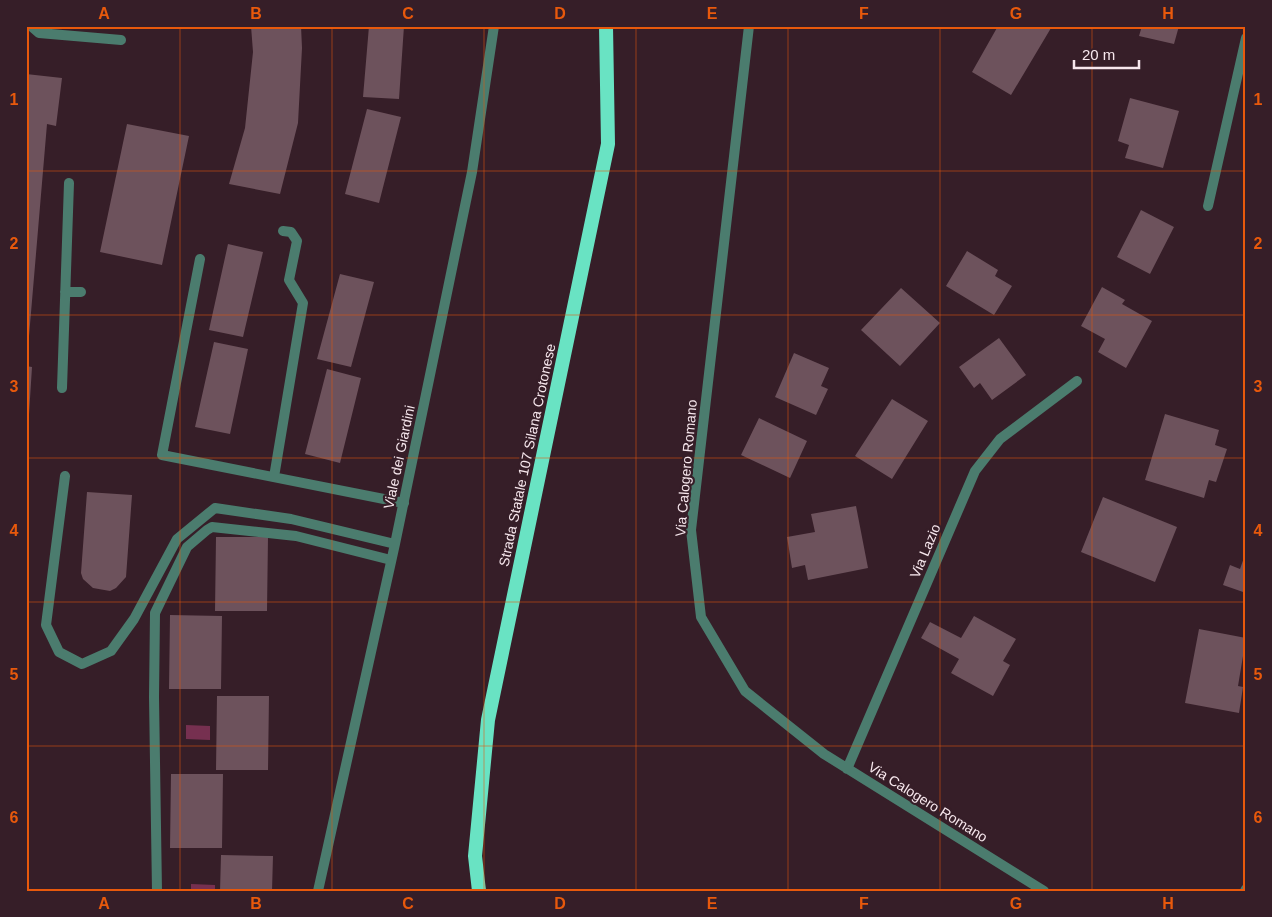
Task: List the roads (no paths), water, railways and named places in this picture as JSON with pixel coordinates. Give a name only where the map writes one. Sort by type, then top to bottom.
[{"type":"highway","name":"Strada Statale 107 Silana Crotonese","points":[[479,891],[475,856],[488,720],[608,144],[606,26]]},
{"type":"street","points":[[31,26],[39,33],[120,40]]},
{"type":"street","name":"Viale dei Giardini","points":[[318,891],[404,503],[472,172],[494,26]]},
{"type":"street","name":"Via Calogero Romano","points":[[749,26],[691,530],[701,617],[744,691],[824,754],[1044,891]]},
{"type":"street","points":[[1208,206],[1246,38]]},
{"type":"street","points":[[62,388],[69,183]]},
{"type":"street","points":[[274,477],[303,303],[289,280],[296,241],[292,232],[283,231]]},
{"type":"street","points":[[200,259],[162,455],[404,503]]},
{"type":"street","points":[[65,292],[81,292]]},
{"type":"street","name":"Via Lazio","points":[[847,769],[975,471],[1000,439],[1077,381]]},
{"type":"street","points":[[65,476],[46,625],[59,652],[82,664],[111,651],[134,619],[177,539],[215,508],[291,519],[395,544]]},
{"type":"street","points":[[156,891],[154,706],[156,613],[187,547],[212,527],[296,536],[391,560]]}]
